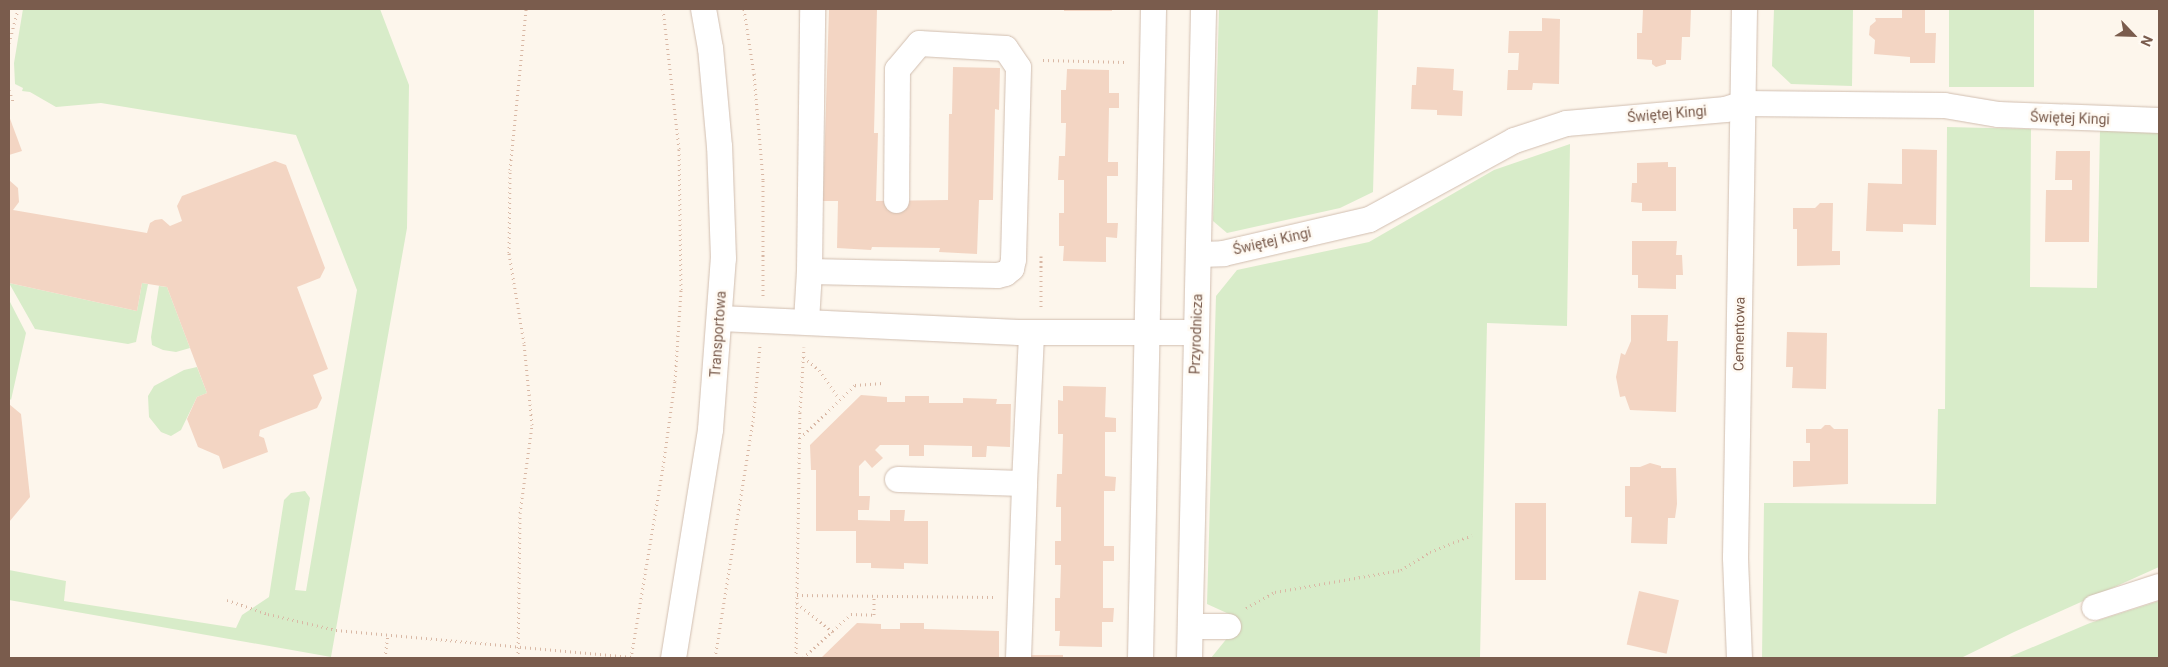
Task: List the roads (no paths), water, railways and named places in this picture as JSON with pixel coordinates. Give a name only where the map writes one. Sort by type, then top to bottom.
[{"type":"street","name":"Transportowa","points":[[673,658],[710,429],[720,318],[723,258],[719,146],[710,48],[703,9]]},
{"type":"street","points":[[806,321],[809,271],[812,9]]},
{"type":"street","points":[[1140,658],[1145,332],[1153,9]]},
{"type":"street","name":"Przyrodnicza","points":[[1189,658],[1203,9]]},
{"type":"street","name":"Cementowa","points":[[1739,658],[1735,557],[1744,9]]},
{"type":"street","points":[[809,271],[997,275],[1005,273],[1011,268],[1014,259],[1018,67],[1005,48],[919,43],[896,69],[896,200]]},
{"type":"street","name":"Świętej Kingi","points":[[1199,254],[1223,253],[1368,218],[1514,140],[1566,123],[1725,109],[1743,103],[1944,105],[1998,114],[2159,120]]},
{"type":"street","points":[[720,318],[1036,332],[1196,332]]},
{"type":"street","points":[[1018,658],[1024,483],[1036,332]]},
{"type":"street","points":[[897,479],[1024,483]]},
{"type":"street","points":[[2094,607],[2159,586]]},
{"type":"street","points":[[1190,626],[1228,626]]}]
